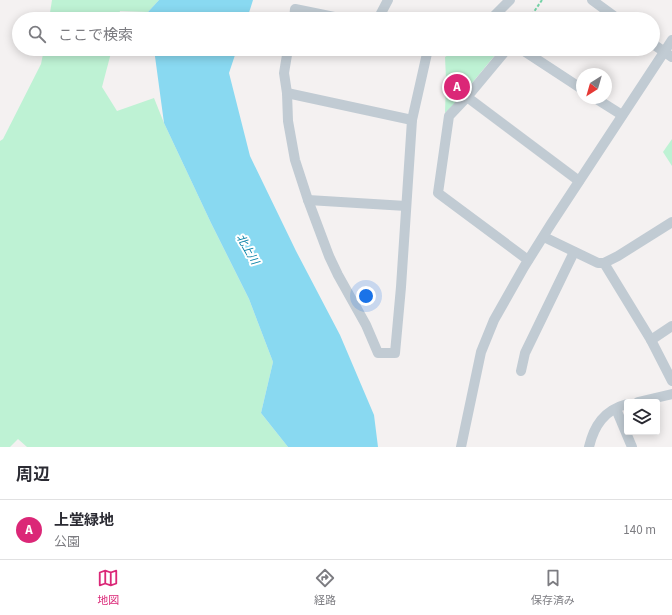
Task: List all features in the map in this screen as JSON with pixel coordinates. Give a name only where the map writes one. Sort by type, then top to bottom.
[{"type":"street","points":[[382,12],[388,0]]},
{"type":"street","points":[[592,0],[608,12]]},
{"type":"street","points":[[497,12],[509,1]]},
{"type":"street","points":[[295,9],[310,12]]},
{"type":"street","points":[[461,447],[481,352],[494,320],[528,260],[578,182],[622,115],[668,54],[672,40]]},
{"type":"street","points":[[287,56],[284,73],[288,121],[295,160],[329,256],[366,325],[378,353],[395,353],[412,120],[426,56]]},
{"type":"street","points":[[501,56],[467,97],[448,116],[438,193],[528,260]]},
{"type":"street","points":[[532,56],[576,85]]},
{"type":"street","points":[[286,93],[412,120]]},
{"type":"street","points":[[467,97],[578,182]]},
{"type":"street","points":[[605,104],[622,115]]},
{"type":"street","points":[[308,200],[406,206]]},
{"type":"street","points":[[544,237],[598,263],[604,263],[618,256],[672,222]]},
{"type":"street","points":[[521,371],[525,353],[574,252]]},
{"type":"street","points":[[604,263],[651,340],[672,381]]},
{"type":"street","points":[[651,340],[672,326]]},
{"type":"street","points":[[651,399],[672,394]]},
{"type":"street","points":[[589,447],[592,434],[598,423],[609,412],[624,405]]},
{"type":"street","points":[[616,409],[632,447]]},
{"type":"path","points":[[533,12],[542,0]]},
{"type":"green space","points":[[52,0],[159,0],[148,12],[50,12]]},
{"type":"green space","points":[[43,56],[110,56],[102,87],[117,111],[154,98],[164,123],[211,223],[249,299],[273,362],[261,413],[288,447],[27,447],[18,439],[10,447],[0,447],[0,141],[3,139],[41,64]]},
{"type":"green space","points":[[494,56],[458,100],[445,113],[446,79],[445,57]]},
{"type":"green space","points":[[672,139],[672,166],[663,152]]},
{"type":"water","points":[[159,0],[253,0],[249,12],[148,12]]},
{"type":"water","name":"北上川","points":[[155,56],[235,56],[229,73],[250,156],[296,251],[340,335],[374,415],[378,447],[288,447],[261,413],[273,362],[249,299],[164,123]]},
{"type":"place","name":"上堂緑地","points":[[457,87]]}]
